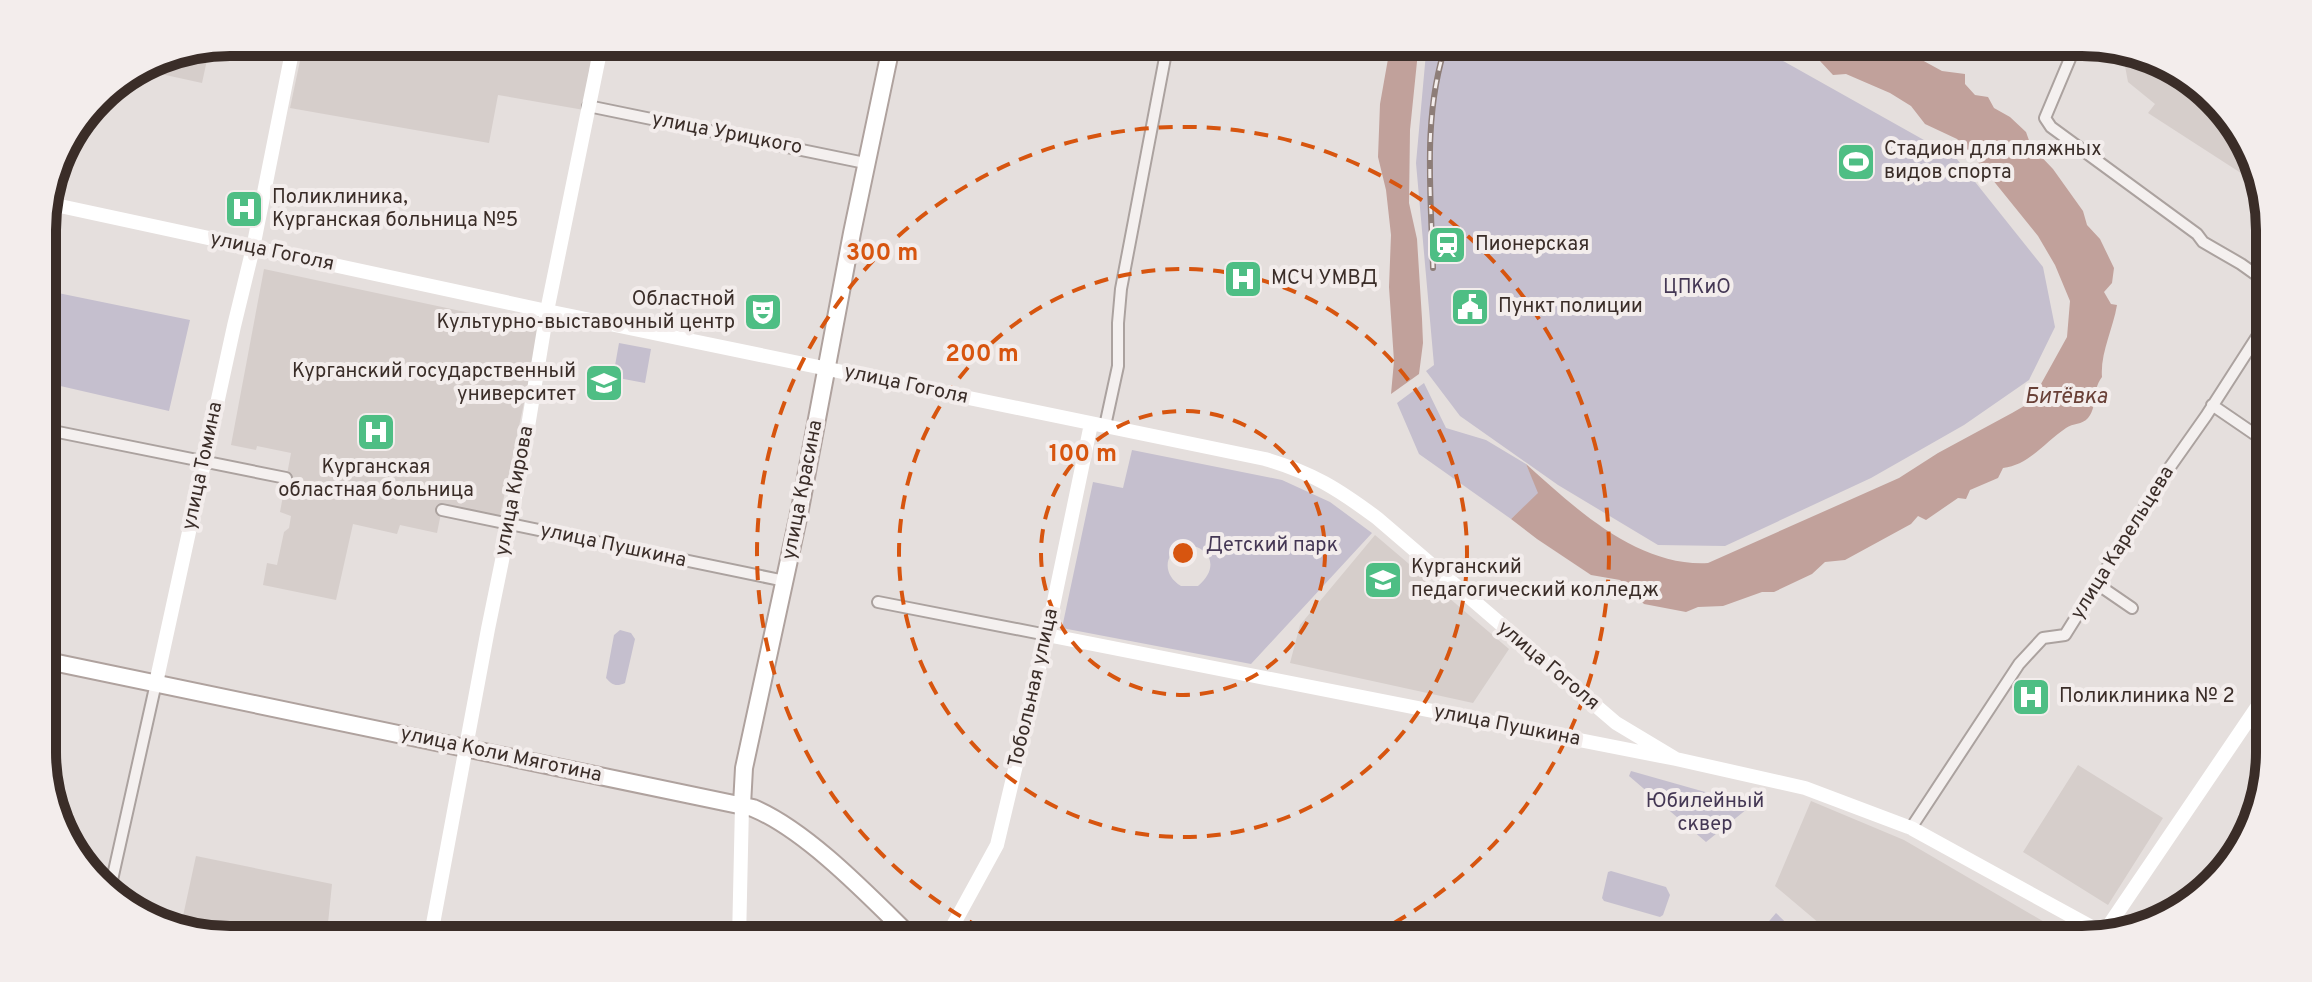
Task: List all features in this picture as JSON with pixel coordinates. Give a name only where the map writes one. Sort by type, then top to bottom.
[{"type":"main road","name":"улица Красина","points":[[742,805],[744,768],[785,581],[865,163],[889,56]]},
{"type":"main road","name":"улица Коли Мяготина","points":[[56,663],[742,805],[769,815],[792,829],[899,926]]},
{"type":"street","name":"улица Томина","points":[[112,880],[253,248],[291,56]]},
{"type":"street","name":"улица Кирова","points":[[433,926],[510,524],[547,311],[599,56]]},
{"type":"street","name":"Тобольная улица","points":[[953,926],[997,845],[1098,425],[1118,366],[1121,289],[1165,56]]},
{"type":"street","points":[[2071,56],[2045,118],[2051,127],[2197,234],[2203,242],[2256,275]]},
{"type":"street","name":"улица Урицкого","points":[[588,106],[865,163]]},
{"type":"street","name":"улица Гоголя","points":[[58,206],[547,311],[1265,459],[1302,470],[1336,487],[1377,518],[1616,723],[1676,759]]},
{"type":"street","name":"улица Карельцева","points":[[1911,828],[2019,664],[2043,638],[2065,635],[2170,467],[2256,338]]},
{"type":"street","points":[[2212,405],[2256,435]]},
{"type":"street","points":[[56,432],[286,478]]},
{"type":"street","name":"улица Пушкина","points":[[442,510],[785,581]]},
{"type":"street","points":[[2097,584],[2132,608]]},
{"type":"street","name":"улица Пушкина","points":[[878,602],[1676,759],[1805,788],[1911,828],[2089,926]]},
{"type":"street","points":[[2111,924],[2256,709]]},
{"type":"street","name":"улица Красина","points":[[739,926],[742,805]]},
{"type":"shaded area","points":[[301,56],[591,56],[584,110],[498,95],[489,143],[290,108]]},
{"type":"shaded area","points":[[208,57],[202,83],[156,73]]},
{"type":"shaded area","points":[[2124,61],[2159,74],[2197,99],[2227,133],[2248,178],[2148,113],[2155,104],[2128,82]]},
{"type":"shaded area","name":"Курганская областная больница","points":[[264,269],[540,328],[499,520],[442,508],[437,533],[400,525],[397,534],[353,524],[336,600],[263,585],[267,563],[277,565],[284,532],[289,528],[291,516],[280,512],[291,453],[257,446],[256,450],[231,445]]},
{"type":"shaded area","name":"Курганский педагогический колледж","points":[[1375,535],[1509,649],[1473,703],[1290,663],[1300,625]]},
{"type":"shaded area","points":[[2078,765],[2163,818],[2108,905],[2023,852]]},
{"type":"shaded area","points":[[1811,801],[1904,840],[2051,926],[1822,926],[1775,886]]},
{"type":"shaded area","points":[[196,856],[332,884],[328,926],[219,926],[182,919]]},
{"type":"green space","name":"ЦПКиО","points":[[1426,56],[1773,56],[1956,158],[2043,267],[2055,327],[2029,380],[1964,425],[1871,478],[1725,546],[1658,545],[1558,485],[1460,416],[1426,371],[1434,365],[1416,163]]},
{"type":"green space","points":[[58,293],[190,320],[169,411],[56,385]]},
{"type":"green space","points":[[619,343],[651,349],[645,383],[613,377]]},
{"type":"green space","points":[[1424,383],[1446,428],[1486,440],[1526,464],[1539,493],[1511,519],[1419,454],[1397,403]]},
{"type":"green space","name":"Детский парк","points":[[1132,450],[1282,480],[1330,502],[1372,533],[1251,664],[1062,628],[1093,482],[1123,488]],"holes":[[[1182,545],[1200,548],[1209,558],[1209,571],[1198,586],[1181,586],[1168,571],[1169,559]]]},
{"type":"green space","points":[[620,630],[631,633],[635,639],[625,683],[617,685],[606,678],[614,635]]},
{"type":"green space","name":"Юбилейный сквер","points":[[1631,771],[1752,805],[1706,842],[1629,776]]},
{"type":"green space","points":[[1608,872],[1666,887],[1670,895],[1663,915],[1660,917],[1604,901]]},
{"type":"green space","points":[[1776,913],[1789,926],[1765,926]]},
{"type":"water","points":[[1389,56],[1418,56],[1410,130],[1409,203],[1417,239],[1423,343],[1419,374],[1391,394],[1394,361],[1389,287],[1391,235],[1386,190],[1378,157],[1380,104]]},
{"type":"water","name":"Битёвка","points":[[1808,56],[1915,56],[1942,71],[1965,74],[1965,84],[1975,95],[1988,97],[1994,108],[2026,132],[2031,146],[2053,169],[2083,211],[2087,225],[2100,239],[2114,268],[2112,283],[2104,292],[2111,304],[2117,305],[2093,409],[2086,420],[2066,428],[2029,458],[2003,468],[1998,478],[1970,490],[1966,499],[1958,498],[1926,520],[1918,516],[1911,524],[1845,560],[1825,562],[1812,574],[1774,592],[1762,592],[1723,606],[1698,607],[1686,612],[1644,604],[1620,580],[1591,575],[1511,519],[1538,493],[1526,464],[1586,516],[1632,545],[1682,562],[1708,563],[1899,478],[2031,402],[2067,337],[2070,301],[2055,265],[2038,236],[1971,153],[1957,139],[1925,124],[1911,106],[1890,93],[1846,74],[1833,75],[1820,61]]},
{"type":"railway","points":[[1433,268],[1431,125],[1443,56]]},
{"type":"place","name":"Стадион для пляжных видов спорта","points":[[1856,162]]},
{"type":"place","name":"Поликлиника, Курганская больница №5","points":[[244,209]]},
{"type":"place","name":"Пионерская","points":[[1447,245]]},
{"type":"place","name":"МСЧ УМВД","points":[[1243,279]]},
{"type":"place","name":"Пункт полиции","points":[[1470,307]]},
{"type":"place","name":"Областной Культурно-выставочный центр","points":[[763,312]]},
{"type":"place","name":"Курганский государственный университет","points":[[604,383]]},
{"type":"place","name":"Курганская областная больница","points":[[376,432]]},
{"type":"place","name":"Курганский педагогический колледж","points":[[1383,580]]},
{"type":"place","name":"Поликлиника № 2","points":[[2031,697]]}]
